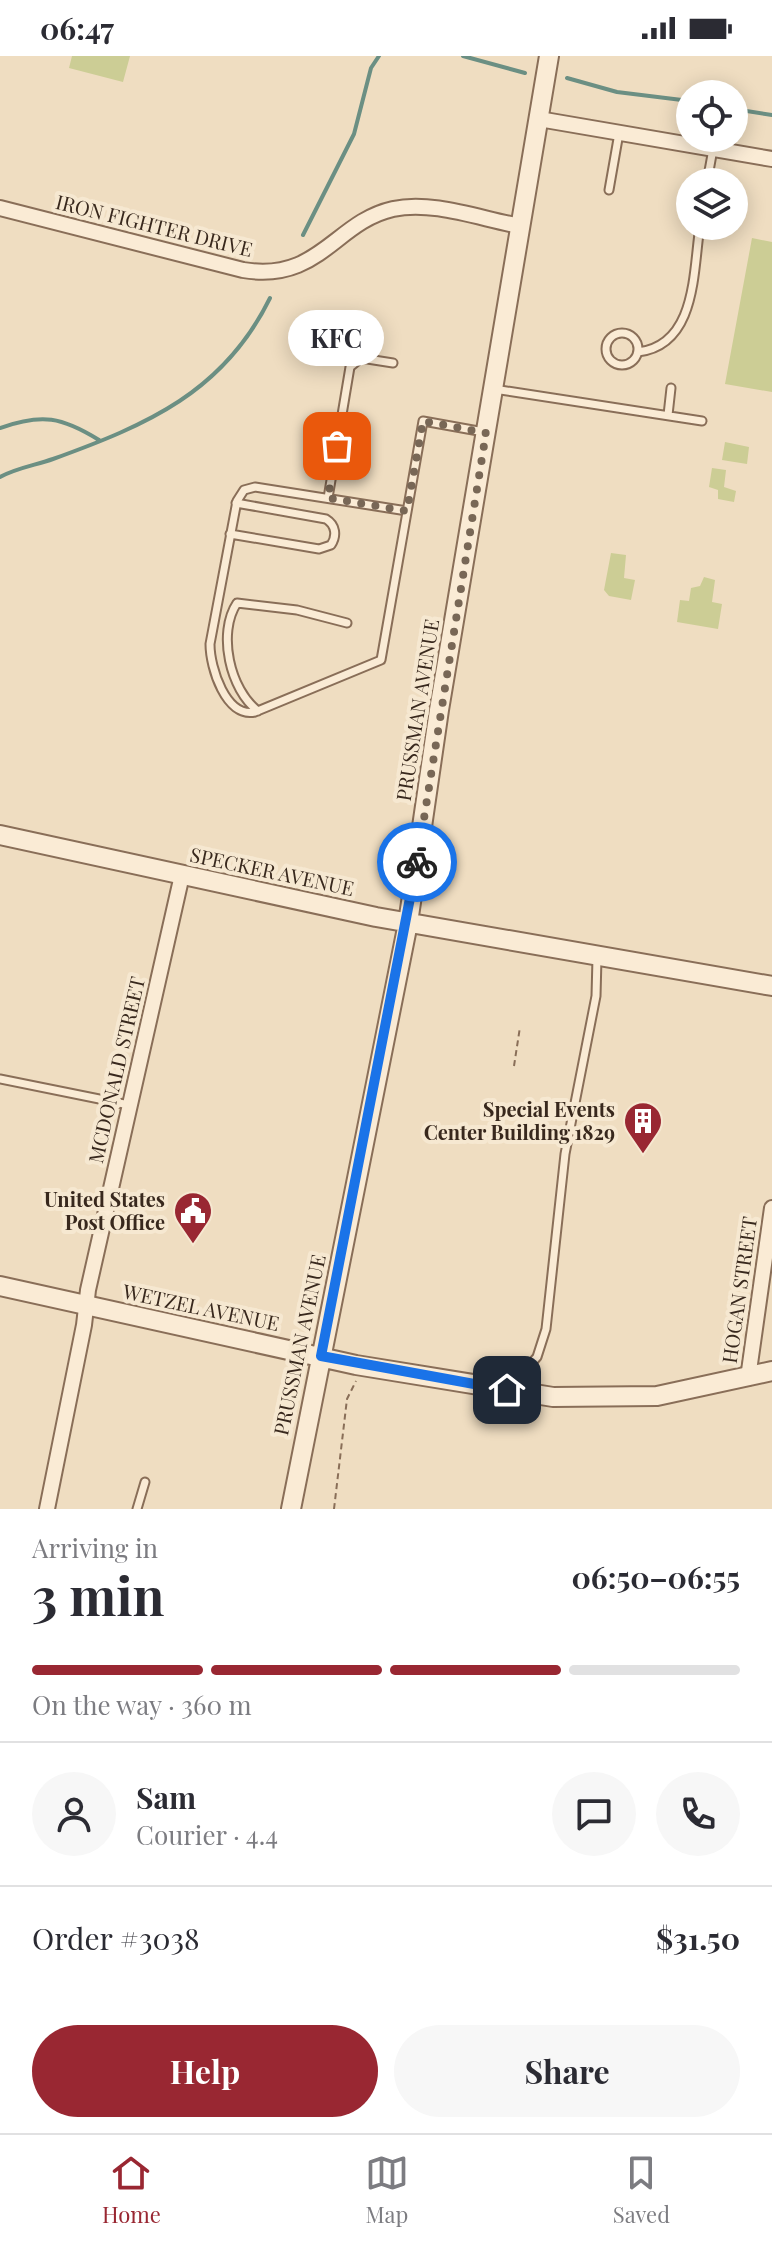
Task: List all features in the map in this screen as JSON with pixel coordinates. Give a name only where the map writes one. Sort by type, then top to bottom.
[{"type":"street","name":"PRUSSMAN AVENUE","points":[[291,1509],[408,923],[549,56]]},
{"type":"street","points":[[539,119],[676,143]]},
{"type":"street","points":[[731,152],[772,159]]},
{"type":"street","name":"IRON FIGHTER DRIVE","points":[[0,208],[243,270],[268,272],[301,265],[379,214],[395,209],[429,208],[520,226]]},
{"type":"street","name":"SPECKER AVENUE","points":[[0,835],[408,923],[772,986]]},
{"type":"street","name":"MCDONALD STREET","points":[[47,1509],[88,1290],[182,875]]},
{"type":"street","name":"HOGAN STREET","points":[[748,1378],[772,1208]]},
{"type":"street","name":"WETZEL AVENUE","points":[[0,1286],[321,1356],[553,1397],[627,1398],[748,1378],[772,1371]]},
{"type":"lane","points":[[609,190],[619,133]]},
{"type":"lane","points":[[638,352],[634,338],[624,333],[612,336],[606,345],[609,360],[619,365],[632,362],[638,352],[664,344],[680,328],[697,240]]},
{"type":"lane","points":[[328,498],[352,364],[361,358],[393,363]]},
{"type":"lane","points":[[668,415],[671,388]]},
{"type":"lane","points":[[493,389],[702,421]]},
{"type":"lane","points":[[407,511],[255,487],[244,490],[236,503],[210,644],[211,658],[233,707],[242,713],[258,711],[381,660],[423,421],[486,433]]},
{"type":"lane","points":[[230,534],[319,549],[331,545],[335,538],[334,527],[326,519],[236,503]]},
{"type":"lane","points":[[258,711],[248,702],[227,650],[237,603],[297,610],[347,623]]},
{"type":"lane","points":[[507,1390],[537,1357],[546,1329],[565,1154],[599,974],[595,955]]},
{"type":"lane","points":[[0,1079],[129,1105]]},
{"type":"lane","points":[[137,1509],[145,1482]]},
{"type":"path","points":[[514,1066],[520,1027]]},
{"type":"path","points":[[334,1509],[347,1399],[357,1380]]},
{"type":"green space","points":[[72,56],[130,56],[123,82],[69,68]]},
{"type":"green space","points":[[752,238],[772,242],[772,392],[725,384]]},
{"type":"green space","points":[[725,442],[749,447],[747,464],[722,460]]},
{"type":"green space","points":[[712,468],[726,470],[724,487],[736,491],[734,502],[718,499],[718,490],[709,487]]},
{"type":"green space","points":[[611,553],[626,555],[624,578],[635,580],[631,600],[609,596],[604,590]]},
{"type":"green space","points":[[704,577],[715,580],[712,602],[722,604],[718,629],[677,622],[680,600],[689,601],[691,588],[700,586]]},
{"type":"waterway","points":[[303,235],[354,134],[371,68],[379,56]]},
{"type":"waterway","points":[[463,56],[525,73]]},
{"type":"waterway","points":[[567,78],[617,92],[676,99]]},
{"type":"waterway","points":[[748,111],[772,115]]},
{"type":"waterway","points":[[0,477],[120,433],[180,401],[230,358],[251,331],[270,298]]},
{"type":"waterway","points":[[0,428],[28,420],[51,420],[74,426],[99,440]]},
{"type":"way so far","points":[[337,446],[328,498],[407,511],[423,421],[486,433],[439,710],[417,862]]},
{"type":"place","name":"KFC","points":[[337,446]]},
{"type":"place","name":"Special Events Center Building 1829","points":[[643,1155]]},
{"type":"place","name":"United States Post Office","points":[[193,1245]]},
{"type":"route","points":[[417,862],[408,923],[321,1356],[439,1381],[507,1390]]}]
